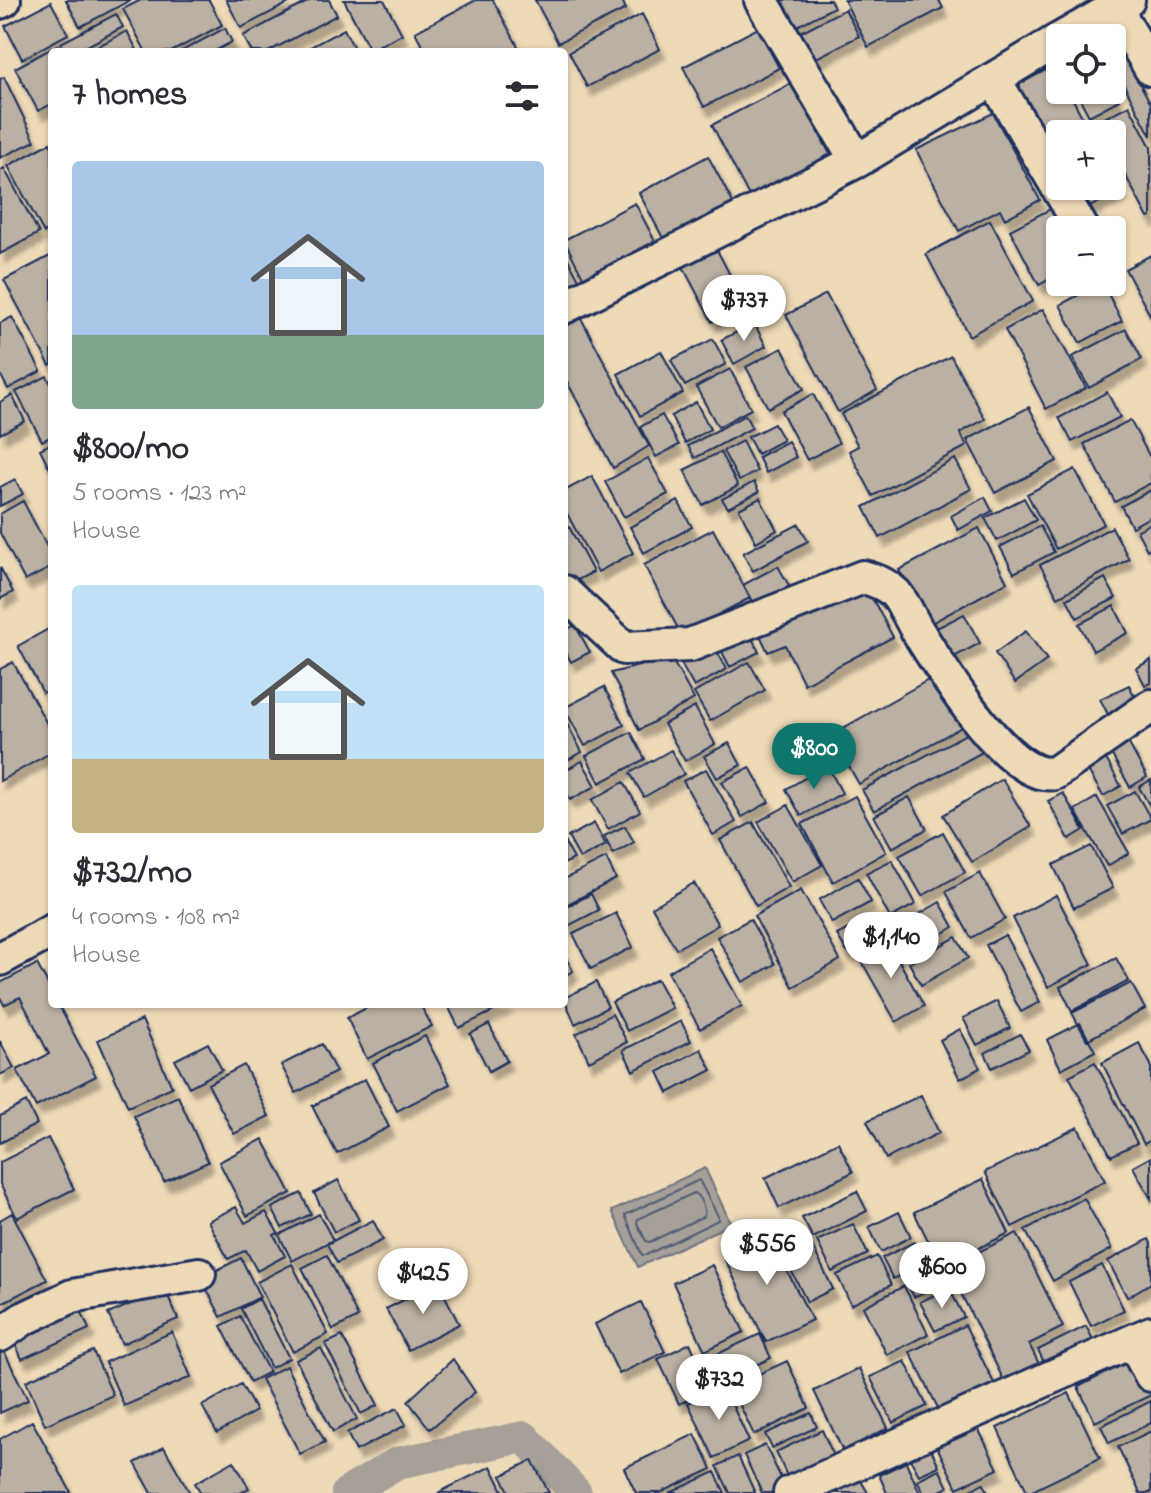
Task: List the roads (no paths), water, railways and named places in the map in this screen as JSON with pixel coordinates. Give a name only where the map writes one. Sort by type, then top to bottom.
[{"type":"street","points":[[761,0],[857,161]]},
{"type":"street","points":[[1086,24],[1122,3],[1151,69]]},
{"type":"street","points":[[568,305],[857,161],[1046,48]]},
{"type":"street","points":[[994,79],[1075,216]]},
{"type":"street","points":[[568,596],[624,648],[690,645],[863,577],[878,580],[895,594],[958,692],[1005,752],[1041,775],[1055,773],[1151,706]]},
{"type":"street","points":[[0,959],[48,933]]},
{"type":"street","points":[[0,1335],[23,1319],[72,1296],[199,1274]]},
{"type":"street","points":[[790,1493],[1142,1338],[1151,1375]]},
{"type":"water","points":[[705,1168],[731,1224],[638,1267],[612,1211]]},
{"type":"waterway","points":[[347,1493],[397,1463],[524,1437],[576,1493]]}]
